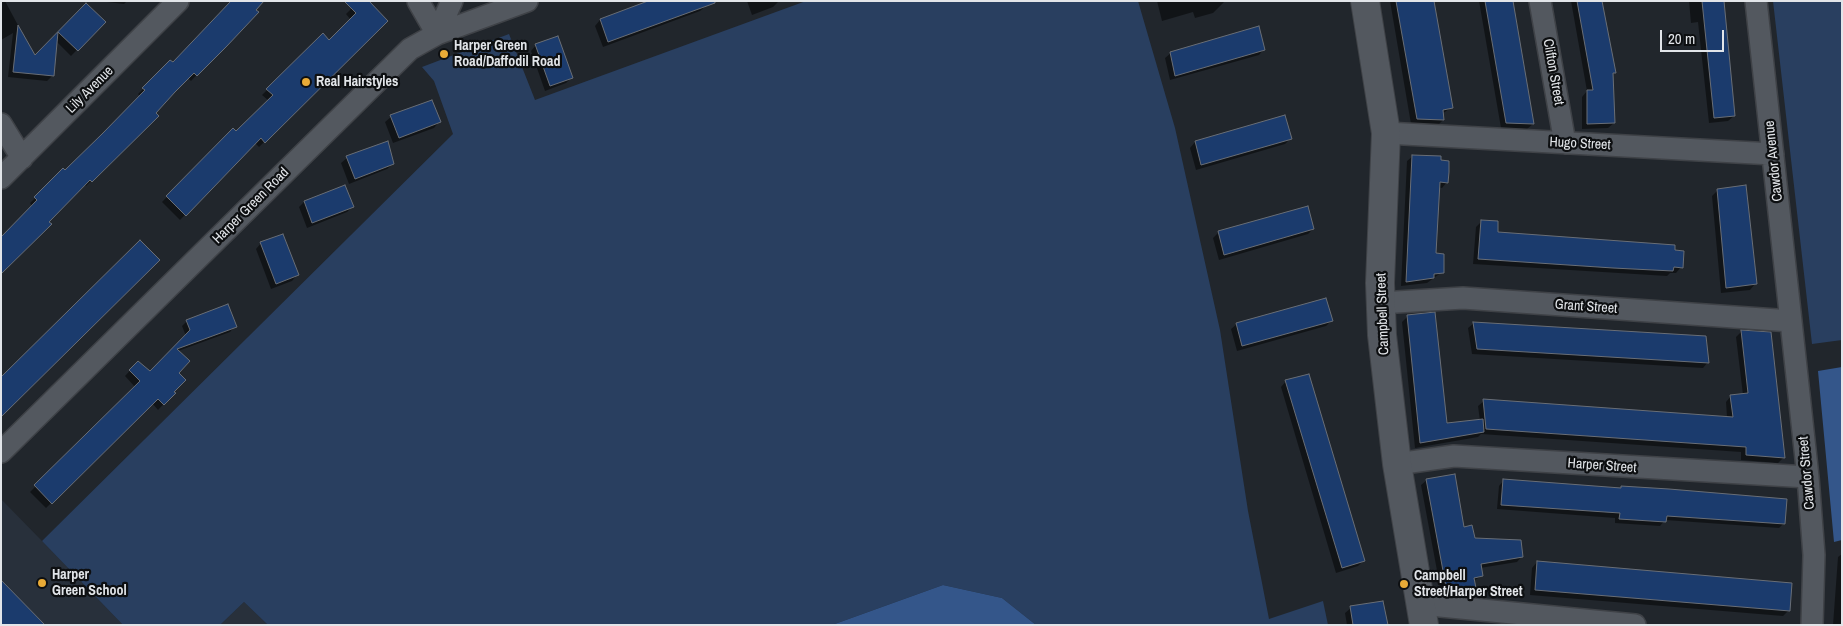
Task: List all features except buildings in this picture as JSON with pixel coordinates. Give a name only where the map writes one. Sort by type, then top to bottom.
[{"type":"street","name":"Lily Avenue","points":[[1,178],[178,1]]},
{"type":"street","points":[[418,1],[437,34]]},
{"type":"street","points":[[437,34],[452,1]]},
{"type":"street","name":"Harper Green Road","points":[[1,452],[410,48],[437,34],[527,1]]},
{"type":"street","name":"Campbell Street","points":[[1364,1],[1386,133],[1380,303],[1382,335],[1397,464],[1422,614]]},
{"type":"street","name":"Clifton Street","points":[[1540,1],[1566,143]]},
{"type":"street","name":"Cawdor Avenue","points":[[1756,1],[1791,321]]},
{"type":"street","points":[[1,124],[22,158]]},
{"type":"street","name":"Hugo Street","points":[[1386,133],[1773,154]]},
{"type":"street","name":"Grant Street","points":[[1380,303],[1463,298],[1791,321]]},
{"type":"street","name":"Cawdor Street","points":[[1791,321],[1808,477],[1814,555],[1812,625]]},
{"type":"street","name":"Harper Street","points":[[1397,464],[1454,456],[1808,477]]},
{"type":"street","points":[[1422,614],[1635,625]]},
{"type":"shaded area","points":[[806,1],[1138,1],[1175,128],[1220,330],[1248,511],[1269,619],[1323,601],[1328,625],[1036,625],[1002,598],[943,585],[832,625],[268,625],[244,602],[220,625],[123,625],[42,541],[453,134],[434,81],[422,67],[509,34],[535,100]]},
{"type":"shaded area","points":[[1773,1],[1842,1],[1842,340],[1812,344]]},
{"type":"shaded area","points":[[1842,367],[1842,540],[1834,542],[1818,371]]},
{"type":"shaded area","name":"Harper Green School","points":[[1,499],[42,541],[123,625],[1,625]]},
{"type":"shaded area","points":[[943,585],[1002,598],[1036,625],[832,625]]},
{"type":"shaded area","points":[[244,602],[268,625],[220,625]]},
{"type":"place","name":"Harper Green Road/Daffodil Road","points":[[444,54]]},
{"type":"place","name":"Real Hairstyles","points":[[306,82]]},
{"type":"place","name":"Harper Green School","points":[[42,583]]},
{"type":"place","name":"Campbell Street/Harper Street","points":[[1404,584]]}]
